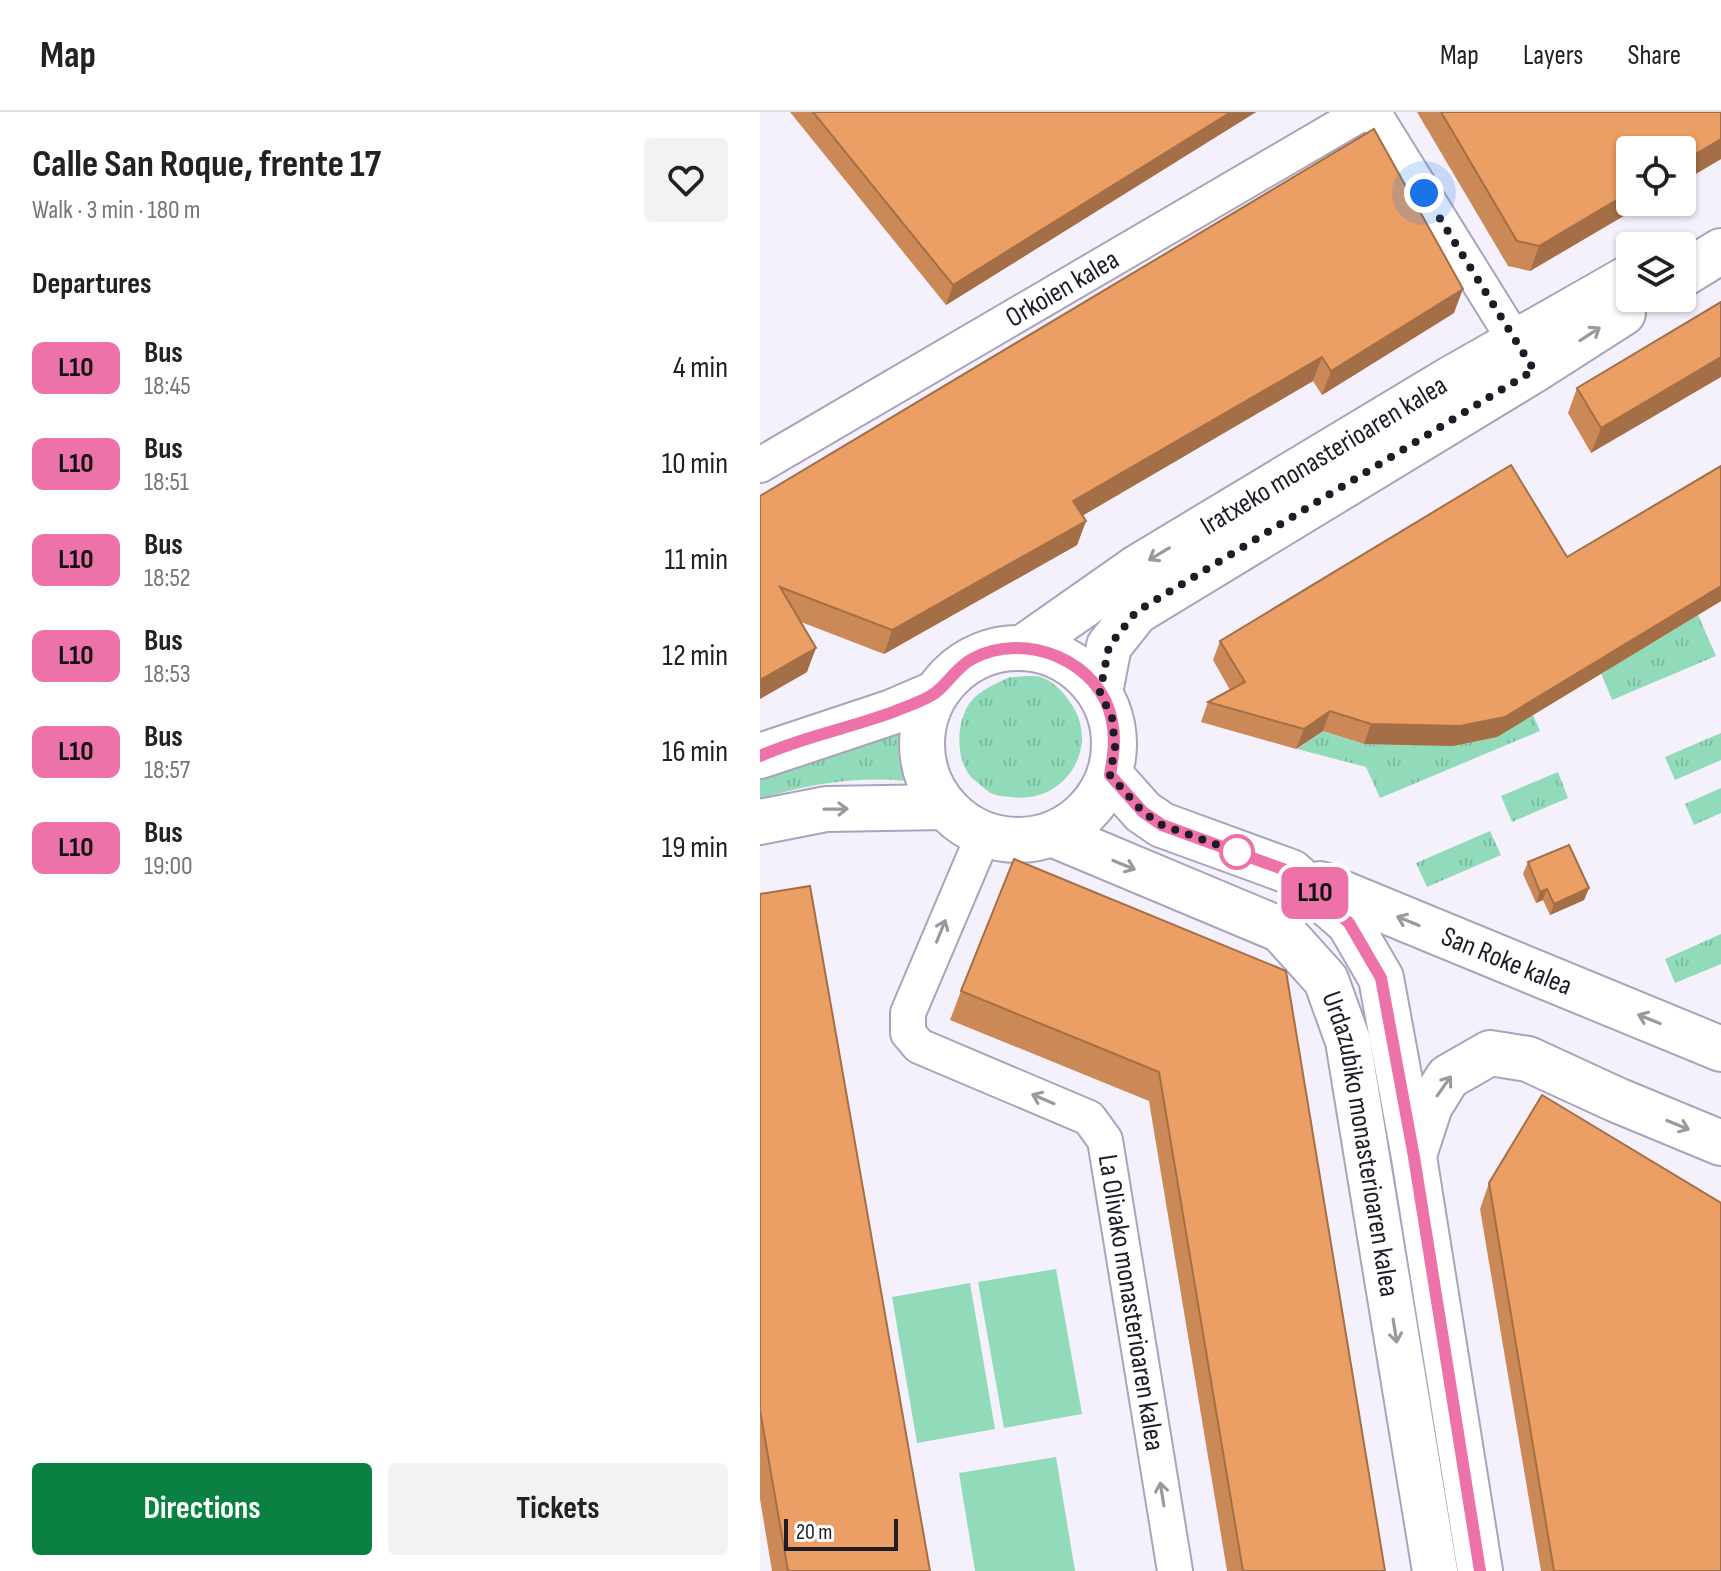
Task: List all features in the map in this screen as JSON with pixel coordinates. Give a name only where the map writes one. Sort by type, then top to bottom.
[{"type":"street","name":"Orkoien kalea","points":[[760,465],[1364,112]]},
{"type":"street","points":[[1373,112],[1525,357]]},
{"type":"street","points":[[1696,239],[1721,224]]},
{"type":"street","points":[[1696,266],[1721,251]]},
{"type":"street","name":"Iratxeko monasterioaren kalea","points":[[1100,692],[1109,646],[1136,612],[1525,357],[1616,288]]},
{"type":"street","name":"Iratxeko monasterioaren kalea","points":[[1024,647],[1138,567],[1525,357],[1617,312]]},
{"type":"street","points":[[1024,647],[1054,654],[1080,669],[1100,692],[1112,718],[1115,747],[1110,775],[1097,801],[1077,821],[1052,834],[1027,840],[1000,839],[959,820],[945,807],[928,782],[922,752],[923,722],[934,694],[951,674],[973,658],[997,649],[1024,647]]},
{"type":"street","points":[[760,756],[892,712],[934,694]]},
{"type":"street","name":"Urdazubiko monasterioaren kalea","points":[[1110,775],[1143,812],[1162,825],[1291,872],[1349,923],[1381,978],[1414,1157],[1480,1571]]},
{"type":"street","points":[[760,822],[826,809],[945,807]]},
{"type":"street","name":"La Olivako monasterioaren kalea","points":[[984,834],[908,1013],[908,1033],[919,1046],[1089,1118],[1105,1140],[1175,1571]]},
{"type":"street","name":"Urdazubiko monasterioaren kalea","points":[[1052,834],[1281,930],[1326,980],[1348,1041],[1435,1571]]},
{"type":"street","name":"San Roke kalea","points":[[1291,872],[1721,1049]]},
{"type":"street","points":[[1414,1157],[1430,1106],[1448,1077],[1490,1053],[1528,1059],[1721,1143]]},
{"type":"green space","points":[[1698,615],[1716,656],[1612,700],[1601,673]]},
{"type":"green space","points":[[1037,676],[1051,682],[1072,705],[1080,722],[1082,739],[1072,771],[1046,792],[1029,797],[990,793],[967,772],[960,753],[962,721],[969,704],[982,691],[1010,677]]},
{"type":"green space","points":[[1533,715],[1540,731],[1380,798],[1366,767],[1297,749],[1323,731],[1364,744],[1453,746],[1497,737]]},
{"type":"green space","points":[[900,724],[907,781],[833,782],[760,799],[760,770]]},
{"type":"green space","points":[[1721,733],[1721,760],[1675,780],[1665,757]]},
{"type":"green space","points":[[1558,772],[1568,798],[1512,822],[1501,796]]},
{"type":"green space","points":[[1721,788],[1721,813],[1694,825],[1685,804]]},
{"type":"green space","points":[[1490,831],[1501,855],[1427,887],[1416,863]]},
{"type":"green space","points":[[1721,934],[1721,964],[1675,983],[1665,959]]},
{"type":"green space","points":[[1056,1269],[1082,1414],[1004,1428],[978,1282]]},
{"type":"green space","points":[[970,1283],[995,1429],[917,1443],[892,1297]]},
{"type":"green space","points":[[1056,1457],[1075,1571],[975,1571],[959,1473]]},
{"type":"building","points":[[813,112],[1231,112],[953,285]]},
{"type":"building","points":[[1441,112],[1721,112],[1721,139],[1696,154],[1696,136],[1616,136],[1616,200],[1539,246],[1517,241]]},
{"type":"building","points":[[1374,129],[1463,289],[1331,371],[1322,357],[1073,501],[1086,521],[892,630],[780,587],[816,648],[760,680],[760,496]]},
{"type":"building","points":[[1721,302],[1721,357],[1601,428],[1577,388]]},
{"type":"building","points":[[1511,465],[1567,557],[1721,466],[1721,586],[1505,717],[1460,726],[1371,724],[1330,711],[1304,729],[1208,702],[1245,682],[1220,641]]},
{"type":"building","points":[[1569,845],[1589,888],[1554,904],[1547,889],[1540,892],[1528,862]]},
{"type":"building","points":[[1014,859],[1286,971],[1385,1571],[1243,1571],[1159,1072],[961,991]]},
{"type":"building","points":[[810,886],[930,1571],[788,1571],[760,1410],[760,894]]},
{"type":"building","points":[[1542,1095],[1721,1203],[1721,1571],[1554,1571],[1489,1183]]},
{"type":"bus line","name":"L10","points":[[760,756],[892,712],[934,694],[951,674],[973,658],[997,649],[1024,647],[1054,654],[1080,669],[1100,692],[1112,718],[1115,747],[1110,775],[1143,812],[1162,825],[1291,872],[1349,923],[1381,978],[1414,1157],[1480,1571]]},
{"type":"route","points":[[1237,852],[1240,853],[1162,825],[1143,812],[1110,775],[1115,747],[1112,718],[1100,692],[1109,646],[1136,612],[1534,370],[1424,193]]}]
